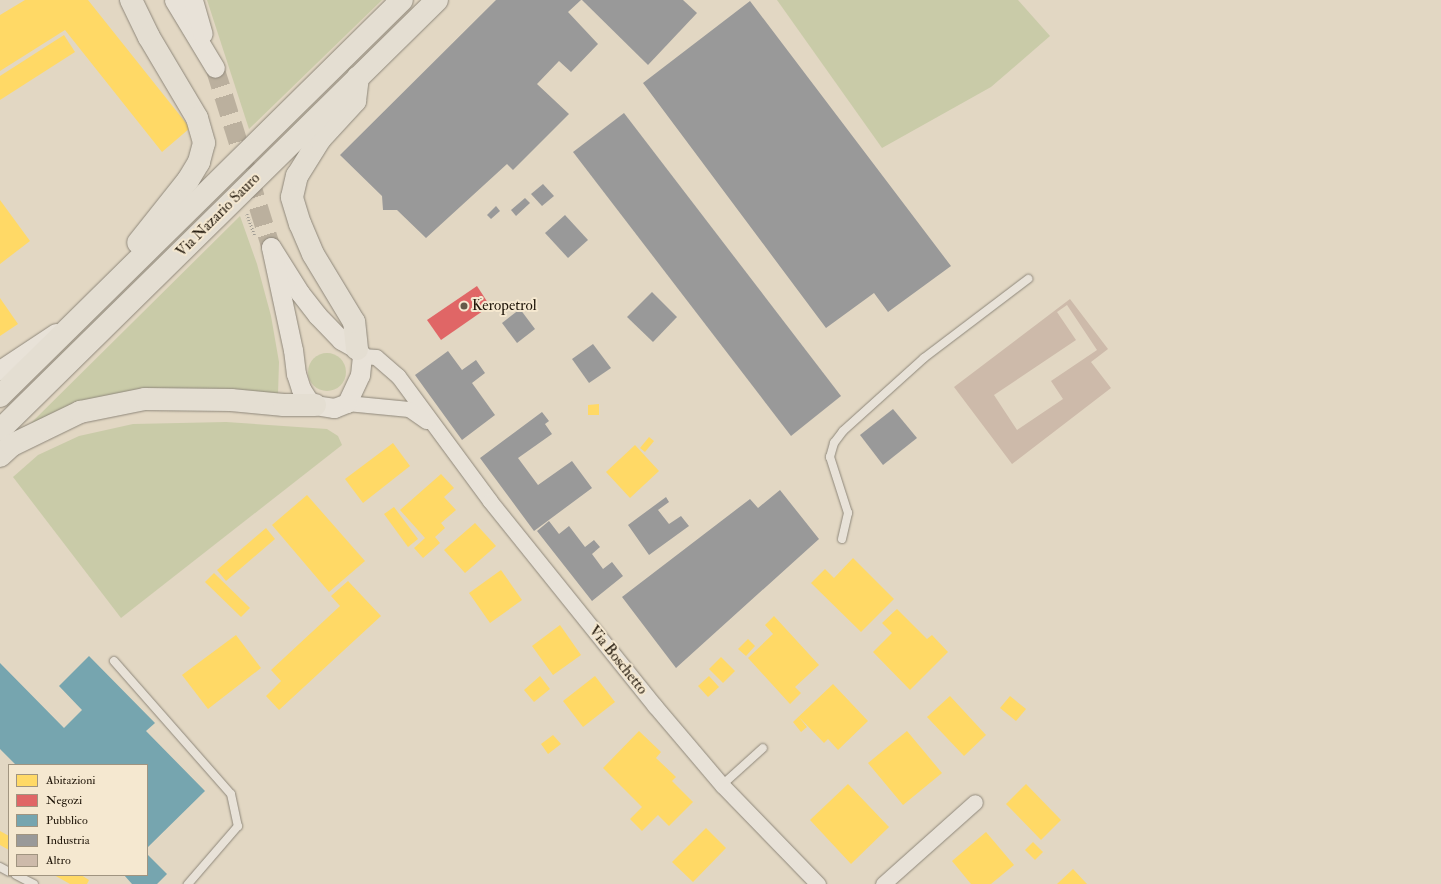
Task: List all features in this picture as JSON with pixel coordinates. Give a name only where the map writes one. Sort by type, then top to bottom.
[{"type":"highway","points":[[116,0],[148,37]]},
{"type":"highway","points":[[77,319],[169,205],[199,162],[204,143],[197,118],[148,37],[131,0]]},
{"type":"highway","name":"Via Nazario Sauro","points":[[0,396],[402,0]]},
{"type":"highway","name":"Via Nazario Sauro","points":[[0,430],[437,0]]},
{"type":"highway","points":[[358,77],[355,101],[320,139],[297,176],[292,197],[300,224],[313,254],[354,322],[360,353]]},
{"type":"highway","points":[[0,456],[12,445],[80,412],[145,399],[231,400],[284,406],[315,405]]},
{"type":"street","points":[[174,0],[215,68],[193,0]]},
{"type":"street","points":[[347,404],[360,374],[360,353],[341,340],[317,315],[300,293],[271,247],[293,350],[296,374],[300,389],[308,400],[315,405],[334,408],[347,404],[409,409],[432,424]]},
{"type":"street","points":[[0,370],[77,319]]},
{"type":"street","name":"Via Boschetto","points":[[360,353],[376,357],[398,376],[432,424],[495,507],[655,706],[722,786],[818,884]]},
{"type":"street","points":[[883,884],[975,802]]},
{"type":"lane","points":[[842,539],[848,513],[830,457],[834,443],[843,432],[924,358],[1028,279]]},
{"type":"lane","points":[[114,660],[231,794],[238,826],[188,884]]},
{"type":"lane","points":[[722,786],[763,748]]},
{"type":"lane","points":[[18,876],[34,884]]},
{"type":"green space","points":[[207,0],[382,0],[249,129]]},
{"type":"green space","points":[[777,0],[1018,0],[1050,36],[991,87],[882,148]]},
{"type":"green space","points":[[240,216],[257,264],[271,316],[279,362],[278,394],[143,388],[78,403],[24,430]]},
{"type":"green space","points":[[323,353],[331,353],[343,362],[346,372],[343,382],[337,388],[331,391],[323,391],[311,382],[308,376],[308,368],[317,356]]},
{"type":"green space","points":[[226,422],[327,429],[338,436],[342,445],[121,618],[13,477],[38,455],[79,436],[133,424]]},
{"type":"building: Abitazioni","points":[[25,0],[88,0],[190,128],[162,152],[65,30],[0,71],[0,15]]},
{"type":"building: Abitazioni","points":[[64,35],[75,52],[0,100],[0,76]]},
{"type":"building: Abitazioni","points":[[0,200],[30,241],[0,264]]},
{"type":"building: Abitazioni","points":[[0,298],[18,324],[0,336]]},
{"type":"building: Abitazioni","points":[[599,404],[599,415],[588,415],[588,405]]},
{"type":"building: Abitazioni","points":[[649,437],[654,441],[645,452],[640,448]]},
{"type":"building: Abitazioni","points":[[393,443],[410,466],[363,503],[345,479]]},
{"type":"building: Abitazioni","points":[[635,445],[659,471],[630,498],[606,472]]},
{"type":"building: Abitazioni","points":[[441,474],[454,488],[444,497],[456,510],[441,523],[445,528],[435,537],[440,543],[423,558],[414,548],[425,538],[400,510]]},
{"type":"building: Abitazioni","points":[[307,495],[365,561],[329,592],[272,525]]},
{"type":"building: Abitazioni","points":[[394,507],[418,539],[408,547],[384,514]]},
{"type":"building: Abitazioni","points":[[475,523],[496,546],[465,573],[444,550]]},
{"type":"building: Abitazioni","points":[[266,528],[275,539],[226,581],[217,570]]},
{"type":"building: Abitazioni","points":[[853,558],[894,599],[861,632],[811,583],[825,569],[834,578]]},
{"type":"building: Abitazioni","points":[[501,570],[522,600],[490,623],[469,593]]},
{"type":"building: Abitazioni","points":[[214,573],[250,608],[241,617],[205,582]]},
{"type":"building: Abitazioni","points":[[348,581],[381,616],[279,710],[266,696],[281,681],[271,670],[340,606],[331,596]]},
{"type":"building: Abitazioni","points":[[897,609],[927,639],[932,635],[948,652],[910,690],[873,652],[892,633],[882,623]]},
{"type":"building: Abitazioni","points":[[774,616],[819,665],[795,687],[801,693],[790,704],[748,658],[773,634],[765,625]]},
{"type":"building: Abitazioni","points":[[560,625],[581,655],[553,675],[532,646]]},
{"type":"building: Abitazioni","points":[[236,635],[261,668],[208,709],[182,675]]},
{"type":"building: Abitazioni","points":[[748,639],[755,646],[746,656],[738,649]]},
{"type":"building: Abitazioni","points":[[721,657],[735,671],[723,683],[709,669]]},
{"type":"building: Abitazioni","points":[[540,676],[550,689],[534,702],[524,690]]},
{"type":"building: Abitazioni","points":[[595,676],[615,702],[583,727],[563,701]]},
{"type":"building: Abitazioni","points":[[709,676],[719,687],[708,697],[698,686]]},
{"type":"building: Abitazioni","points":[[833,684],[868,721],[838,750],[828,739],[824,743],[799,717],[807,727],[801,732],[793,722]]},
{"type":"building: Abitazioni","points":[[950,696],[986,735],[964,756],[927,717]]},
{"type":"building: Abitazioni","points":[[1010,696],[1026,709],[1016,721],[1000,708]]},
{"type":"building: Abitazioni","points":[[639,731],[661,752],[656,758],[676,777],[672,781],[693,802],[669,826],[658,815],[642,831],[630,819],[642,807],[603,768]]},
{"type":"building: Abitazioni","points":[[907,731],[942,773],[903,805],[868,763]]},
{"type":"building: Abitazioni","points":[[553,735],[561,744],[548,754],[541,744]]},
{"type":"building: Abitazioni","points":[[848,784],[889,827],[851,864],[810,820]]},
{"type":"building: Abitazioni","points":[[1026,784],[1061,820],[1041,840],[1006,804]]},
{"type":"building: Abitazioni","points":[[706,828],[726,848],[693,882],[672,862]]},
{"type":"building: Abitazioni","points":[[0,831],[8,835],[8,849],[0,845]]},
{"type":"building: Abitazioni","points":[[986,832],[1014,865],[991,884],[971,884],[952,861]]},
{"type":"building: Abitazioni","points":[[1033,842],[1043,852],[1035,860],[1025,850]]},
{"type":"building: Abitazioni","points":[[1073,869],[1087,884],[1057,884]]},
{"type":"building: Abitazioni","points":[[56,876],[83,876],[89,880],[87,884],[70,884]]},
{"type":"building: Negozi","points":[[477,286],[490,306],[441,340],[427,320]]},
{"type":"building: Pubblico","points":[[89,656],[155,723],[146,731],[205,791],[148,847],[148,764],[15,764],[0,749],[0,663],[64,728],[82,710],[59,686]]},
{"type":"building: Pubblico","points":[[148,855],[167,874],[157,884],[132,884],[125,876],[148,876]]},
{"type":"building: Industria","points":[[496,0],[581,0],[568,12],[598,44],[571,72],[559,61],[537,84],[569,114],[513,170],[507,164],[426,238],[397,210],[383,210],[382,196],[340,155]]},
{"type":"building: Industria","points":[[582,0],[683,0],[697,13],[648,65]]},
{"type":"building: Industria","points":[[750,1],[951,266],[888,312],[874,293],[826,328],[643,83]]},
{"type":"building: Industria","points":[[624,113],[841,396],[791,436],[573,152]]},
{"type":"building: Industria","points":[[543,184],[554,196],[542,206],[531,194]]},
{"type":"building: Industria","points":[[525,198],[530,203],[516,216],[511,210]]},
{"type":"building: Industria","points":[[496,206],[500,211],[491,219],[487,215]]},
{"type":"building: Industria","points":[[565,215],[588,240],[568,258],[545,233]]},
{"type":"building: Industria","points":[[652,292],[677,317],[653,342],[627,317]]},
{"type":"building: Industria","points":[[520,309],[535,329],[517,343],[502,323]]},
{"type":"building: Industria","points":[[593,344],[611,368],[589,383],[572,359]]},
{"type":"building: Industria","points":[[448,351],[462,370],[476,360],[485,373],[472,383],[495,415],[462,440],[415,375]]},
{"type":"building: Industria","points":[[893,409],[917,438],[883,465],[860,435]]},
{"type":"building: Industria","points":[[542,412],[549,421],[545,424],[552,434],[518,458],[538,485],[572,461],[592,488],[534,531],[480,458]]},
{"type":"building: Industria","points":[[780,490],[819,539],[676,668],[622,597],[750,499],[758,508]]},
{"type":"building: Industria","points":[[666,497],[669,502],[658,510],[669,524],[681,516],[689,526],[649,555],[628,525]]},
{"type":"building: Industria","points":[[549,521],[559,534],[569,526],[585,547],[594,540],[600,547],[592,554],[603,569],[612,562],[623,576],[592,601],[537,531]]},
{"type":"building: Altro","points":[[1070,299],[1108,349],[1091,362],[1111,388],[1012,464],[954,387]],"holes":[[[1067,305],[1097,350],[1051,381],[1063,399],[1017,430],[994,395],[1076,340],[1057,312]]]},
{"type":"tunnel","points":[[215,68],[271,247]]},
{"type":"place","name":"Keropetrol","points":[[464,306]]}]
